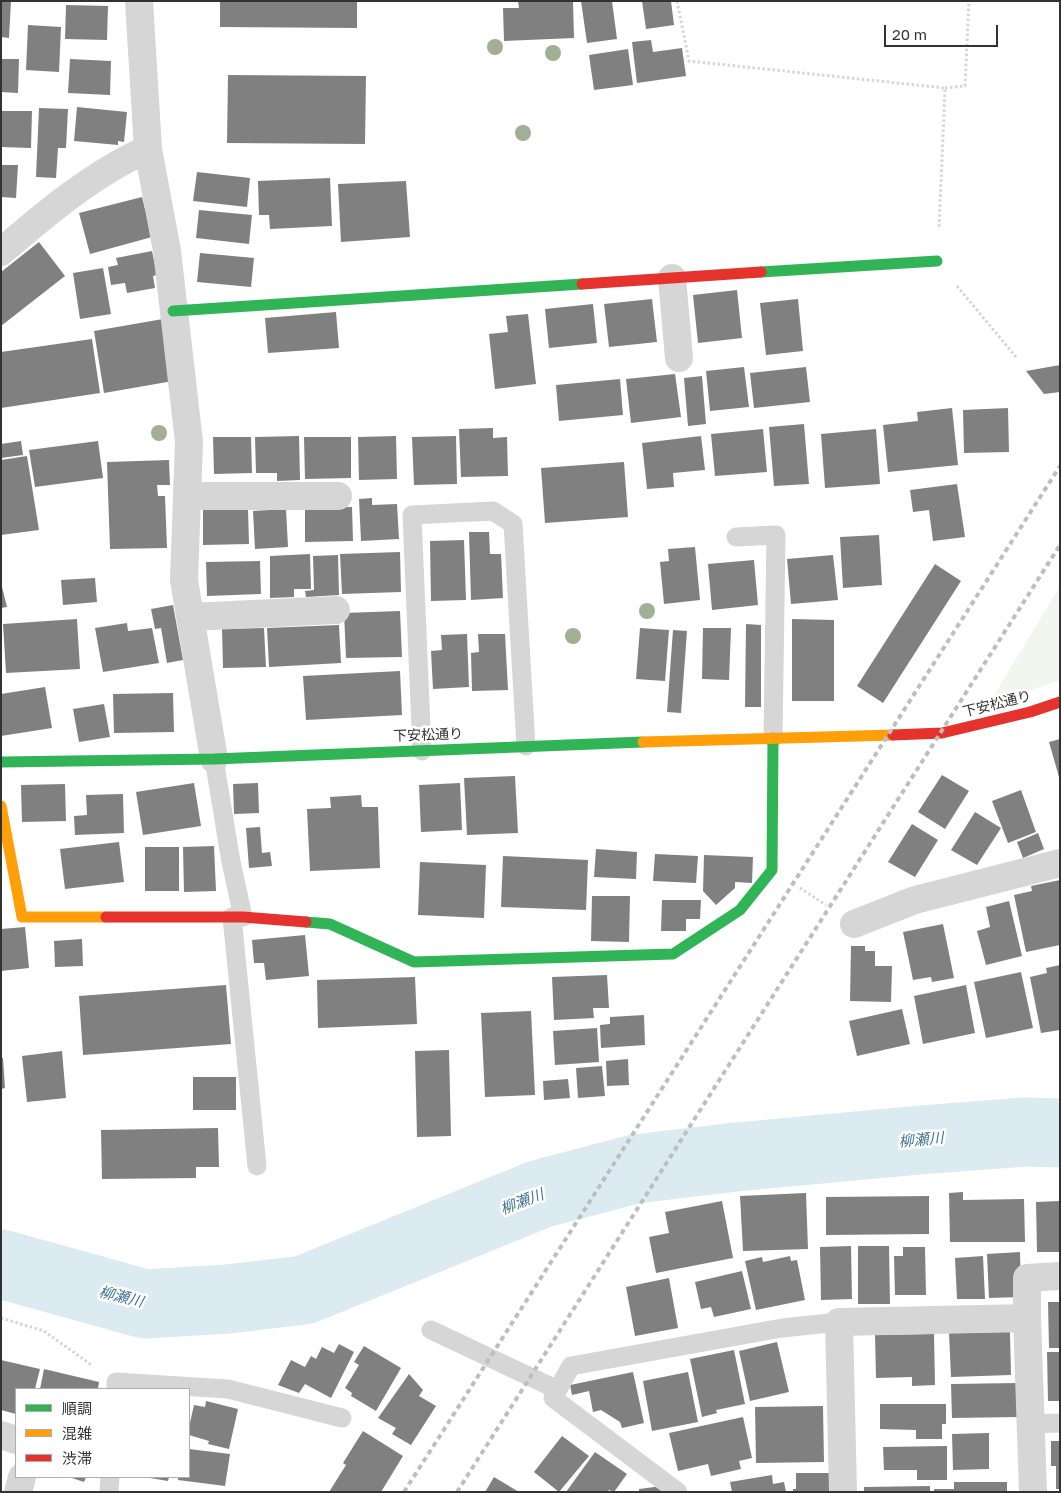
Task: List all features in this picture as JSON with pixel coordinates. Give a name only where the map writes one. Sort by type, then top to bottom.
[{"type":"street","points":[[139,1],[148,149],[167,251],[189,442],[184,580],[214,759]]},
{"type":"street","points":[[1,252],[34,224],[86,185],[127,158],[148,149]]},
{"type":"street","points":[[173,311],[937,261]]},
{"type":"street","points":[[672,278],[679,358]]},
{"type":"street","points":[[187,496],[338,496]]},
{"type":"street","points":[[190,617],[336,610]]},
{"type":"street","name":"下安松通り","points":[[1,762],[214,759],[526,746],[942,733],[1030,712],[1060,702]]},
{"type":"street","points":[[1,806],[22,917],[238,917],[330,924],[414,962],[673,954],[740,910],[772,870],[773,738]]},
{"type":"street","points":[[854,924],[915,900],[1060,863]]},
{"type":"street","points":[[1033,1492],[1027,1278],[1060,1276]]},
{"type":"street","points":[[843,1492],[838,1322],[1027,1318]]},
{"type":"street","points":[[1,1435],[15,1440]]},
{"type":"street","points":[[18,1492],[22,1478]]},
{"type":"lane","points":[[422,751],[412,515],[493,511],[513,524],[526,746]]},
{"type":"lane","points":[[736,537],[776,535],[773,738]]},
{"type":"lane","points":[[214,759],[238,917],[257,1166]]},
{"type":"lane","points":[[678,1492],[552,1398],[571,1366],[782,1328],[838,1322]]},
{"type":"lane","points":[[431,1330],[558,1390]]},
{"type":"lane","points":[[116,1386],[172,1388]]},
{"type":"lane","points":[[190,1389],[228,1390],[342,1418]]},
{"type":"lane","points":[[1030,1424],[1060,1423]]},
{"type":"lane","points":[[109,1492],[110,1478]]},
{"type":"path","points":[[677,1],[689,61],[945,88],[965,86],[969,1]]},
{"type":"path","points":[[945,88],[937,261],[1016,357]]},
{"type":"path","points":[[772,870],[854,924]]},
{"type":"path","points":[[1,1318],[44,1331],[116,1386]]},
{"type":"shaded area","points":[[1060,586],[1060,680],[988,705]]},
{"type":"building","points":[[1,1],[11,1],[9,38],[1,37]]},
{"type":"building","points":[[220,1],[357,1],[357,28],[220,27]]},
{"type":"building","points":[[518,1],[573,1],[574,38],[504,41],[503,8],[519,8]]},
{"type":"building","points":[[581,1],[612,1],[617,39],[587,43]]},
{"type":"building","points":[[642,1],[671,1],[674,25],[646,29]]},
{"type":"building","points":[[66,5],[108,6],[107,40],[65,39]]},
{"type":"building","points":[[28,25],[61,27],[59,72],[26,70]]},
{"type":"building","points":[[651,40],[653,52],[682,48],[686,76],[637,83],[632,42]]},
{"type":"building","points":[[628,49],[633,85],[594,90],[589,55]]},
{"type":"building","points":[[1,59],[19,59],[18,93],[1,92]]},
{"type":"building","points":[[70,59],[111,61],[110,95],[68,93]]},
{"type":"building","points":[[228,75],[366,76],[365,144],[227,143]]},
{"type":"building","points":[[77,107],[127,112],[124,142],[118,141],[118,145],[74,141]]},
{"type":"building","points":[[39,108],[68,109],[66,148],[58,148],[56,178],[36,177]]},
{"type":"building","points":[[1,111],[32,111],[31,148],[1,147]]},
{"type":"building","points":[[1,165],[18,165],[16,198],[1,197]]},
{"type":"building","points":[[197,172],[250,178],[247,207],[193,201]]},
{"type":"building","points":[[330,178],[332,226],[270,229],[269,215],[259,215],[258,181]]},
{"type":"building","points":[[406,181],[410,237],[341,242],[338,184]]},
{"type":"building","points":[[142,197],[152,237],[90,254],[79,213]]},
{"type":"building","points":[[199,210],[252,215],[249,244],[196,238]]},
{"type":"building","points":[[39,242],[65,276],[1,326],[1,272]]},
{"type":"building","points":[[152,251],[157,275],[153,276],[155,288],[127,293],[125,283],[111,285],[108,267],[118,265],[116,258]]},
{"type":"building","points":[[200,253],[254,258],[251,287],[197,282]]},
{"type":"building","points":[[103,268],[111,314],[80,319],[73,273]]},
{"type":"building","points":[[737,290],[742,338],[698,343],[693,295]]},
{"type":"building","points":[[652,299],[657,342],[609,347],[604,304]]},
{"type":"building","points":[[798,299],[803,351],[766,355],[760,303]]},
{"type":"building","points":[[593,304],[597,343],[549,348],[545,309]]},
{"type":"building","points":[[336,312],[339,348],[268,353],[265,318]]},
{"type":"building","points":[[528,314],[536,384],[495,389],[489,334],[508,332],[506,316]]},
{"type":"building","points":[[163,319],[173,381],[104,393],[94,331]]},
{"type":"building","points":[[92,339],[100,393],[1,408],[1,352]]},
{"type":"building","points":[[1060,365],[1060,392],[1044,394],[1026,371]]},
{"type":"building","points":[[744,367],[749,407],[710,411],[706,371]]},
{"type":"building","points":[[806,367],[810,402],[754,408],[750,373]]},
{"type":"building","points":[[675,374],[681,417],[631,423],[626,379]]},
{"type":"building","points":[[702,376],[706,424],[688,426],[684,378]]},
{"type":"building","points":[[620,379],[623,415],[559,421],[556,385]]},
{"type":"building","points":[[952,408],[958,465],[888,472],[883,425],[918,421],[917,412]]},
{"type":"building","points":[[1008,408],[1009,452],[964,453],[963,410]]},
{"type":"building","points":[[804,424],[809,484],[774,486],[769,427]]},
{"type":"building","points":[[493,428],[493,438],[507,437],[508,476],[461,477],[459,429]]},
{"type":"building","points":[[763,429],[767,472],[715,476],[711,434]]},
{"type":"building","points":[[876,429],[880,484],[825,488],[821,434]]},
{"type":"building","points":[[299,436],[300,480],[277,481],[277,473],[256,473],[255,437]]},
{"type":"building","points":[[396,436],[397,479],[359,480],[358,437]]},
{"type":"building","points":[[456,436],[457,484],[414,485],[412,437]]},
{"type":"building","points":[[701,436],[705,470],[673,473],[674,487],[647,489],[642,443]]},
{"type":"building","points":[[213,437],[251,437],[252,473],[214,474]]},
{"type":"building","points":[[304,437],[351,437],[351,478],[305,479]]},
{"type":"building","points":[[21,441],[23,455],[1,458],[1,444]]},
{"type":"building","points":[[98,441],[103,478],[35,487],[29,450]]},
{"type":"building","points":[[27,456],[39,530],[1,535],[1,460]]},
{"type":"building","points":[[169,460],[170,485],[157,485],[158,496],[165,496],[167,548],[110,549],[107,462]]},
{"type":"building","points":[[624,462],[628,517],[545,523],[541,468]]},
{"type":"building","points":[[957,484],[965,537],[933,541],[929,510],[913,512],[910,490]]},
{"type":"building","points":[[372,498],[372,505],[397,504],[399,539],[361,541],[359,499]]},
{"type":"building","points":[[352,507],[353,541],[305,542],[305,508]]},
{"type":"building","points":[[248,509],[249,544],[203,545],[203,510]]},
{"type":"building","points":[[286,509],[288,547],[255,549],[253,511]]},
{"type":"building","points":[[469,532],[489,532],[490,554],[501,554],[503,598],[471,600]]},
{"type":"building","points":[[879,535],[882,585],[843,588],[840,537]]},
{"type":"building","points":[[464,540],[466,600],[431,601],[430,541]]},
{"type":"building","points":[[695,547],[700,600],[664,604],[660,562],[669,561],[668,549]]},
{"type":"building","points":[[400,552],[401,592],[342,594],[340,554]]},
{"type":"building","points":[[310,554],[311,589],[294,589],[294,597],[270,598],[270,556]]},
{"type":"building","points":[[338,555],[339,595],[306,597],[305,591],[314,590],[313,556]]},
{"type":"building","points":[[833,555],[838,600],[791,604],[787,559]]},
{"type":"building","points":[[754,560],[758,605],[712,610],[708,564]]},
{"type":"building","points":[[260,561],[261,594],[207,596],[206,562]]},
{"type":"building","points":[[935,564],[961,581],[883,703],[857,686]]},
{"type":"building","points":[[95,578],[97,602],[63,605],[61,580]]},
{"type":"building","points":[[1,583],[7,607],[1,608]]},
{"type":"building","points":[[173,605],[183,660],[167,663],[161,628],[155,629],[151,609]]},
{"type":"building","points":[[400,611],[402,657],[346,658],[344,613]]},
{"type":"building","points":[[77,619],[80,669],[6,673],[3,624]]},
{"type":"building","points":[[792,619],[834,620],[834,701],[792,701]]},
{"type":"building","points":[[127,623],[128,631],[152,628],[159,663],[103,672],[95,628]]},
{"type":"building","points":[[746,624],[761,625],[761,707],[745,707]]},
{"type":"building","points":[[339,625],[341,663],[269,667],[267,628]]},
{"type":"building","points":[[264,628],[266,667],[223,668],[222,629]]},
{"type":"building","points":[[640,628],[669,630],[665,681],[636,679]]},
{"type":"building","points":[[703,628],[731,628],[729,680],[702,679]]},
{"type":"building","points":[[673,630],[687,631],[681,713],[667,712]]},
{"type":"building","points":[[467,634],[469,687],[433,689],[431,651],[442,650],[441,635]]},
{"type":"building","points":[[478,634],[505,634],[508,690],[472,691],[471,653],[479,652]]},
{"type":"building","points":[[400,671],[402,715],[306,720],[303,676]]},
{"type":"building","points":[[45,687],[52,728],[1,736],[1,694]]},
{"type":"building","points":[[173,693],[174,732],[114,733],[113,694]]},
{"type":"building","points":[[104,704],[110,737],[79,742],[73,709]]},
{"type":"building","points":[[1060,739],[1060,777],[1059,777],[1049,742]]},
{"type":"building","points":[[942,775],[969,791],[945,829],[918,812]]},
{"type":"building","points":[[515,776],[518,833],[467,835],[464,778]]},
{"type":"building","points":[[194,783],[201,826],[143,835],[136,792]]},
{"type":"building","points":[[258,783],[259,813],[234,814],[233,784]]},
{"type":"building","points":[[460,783],[462,830],[421,832],[419,785]]},
{"type":"building","points":[[65,784],[66,821],[22,822],[21,785]]},
{"type":"building","points":[[1021,790],[1036,832],[1008,843],[992,801]]},
{"type":"building","points":[[123,794],[124,833],[75,835],[74,816],[87,815],[86,795]]},
{"type":"building","points":[[361,795],[362,807],[378,807],[380,868],[310,871],[307,809],[331,808],[330,797]]},
{"type":"building","points":[[975,812],[1001,828],[977,865],[951,850]]},
{"type":"building","points":[[912,824],[938,840],[915,877],[888,862]]},
{"type":"building","points":[[260,827],[262,853],[270,852],[272,866],[249,868],[246,828]]},
{"type":"building","points":[[1038,833],[1044,849],[1023,858],[1017,842]]},
{"type":"building","points":[[119,842],[124,882],[65,889],[60,849]]},
{"type":"building","points":[[214,846],[216,891],[184,892],[183,847]]},
{"type":"building","points":[[145,847],[179,847],[179,891],[145,891]]},
{"type":"building","points":[[596,849],[637,852],[636,879],[594,877]]},
{"type":"building","points":[[655,854],[698,856],[696,883],[653,881]]},
{"type":"building","points":[[704,855],[753,857],[752,883],[735,882],[735,888],[716,905],[703,891]]},
{"type":"building","points":[[503,856],[588,860],[586,910],[501,907]]},
{"type":"building","points":[[420,862],[486,865],[484,918],[418,915]]},
{"type":"building","points":[[1060,880],[1060,945],[1026,952],[1014,895],[1032,891],[1031,886]]},
{"type":"building","points":[[592,896],[630,896],[629,942],[591,941]]},
{"type":"building","points":[[662,900],[701,900],[700,919],[686,919],[686,931],[661,931]]},
{"type":"building","points":[[1009,901],[1022,956],[986,965],[977,931],[990,927],[986,907]]},
{"type":"building","points":[[943,924],[954,978],[932,982],[931,977],[913,980],[903,932]]},
{"type":"building","points":[[25,927],[29,968],[1,971],[1,929]]},
{"type":"building","points":[[305,935],[309,976],[266,980],[264,963],[254,963],[252,940]]},
{"type":"building","points":[[82,939],[83,966],[55,967],[54,941]]},
{"type":"building","points":[[851,946],[865,946],[865,951],[875,951],[875,966],[892,966],[891,1002],[850,1001]]},
{"type":"building","points":[[1060,965],[1060,1030],[1041,1033],[1030,977],[1047,973],[1046,968]]},
{"type":"building","points":[[1021,972],[1033,1028],[986,1038],[974,982]]},
{"type":"building","points":[[607,975],[609,1008],[593,1008],[594,1018],[554,1020],[552,977]]},
{"type":"building","points":[[415,977],[417,1024],[318,1028],[317,980]]},
{"type":"building","points":[[226,985],[231,1044],[83,1055],[79,996]]},
{"type":"building","points":[[966,985],[975,1033],[923,1044],[914,996]]},
{"type":"building","points":[[902,1009],[910,1044],[857,1056],[849,1021]]},
{"type":"building","points":[[531,1011],[535,1095],[485,1097],[481,1013]]},
{"type":"building","points":[[644,1015],[645,1045],[601,1048],[600,1025],[610,1024],[610,1017]]},
{"type":"building","points":[[597,1028],[599,1062],[555,1065],[553,1031]]},
{"type":"building","points":[[449,1050],[451,1136],[417,1137],[415,1051]]},
{"type":"building","points":[[62,1051],[66,1098],[27,1102],[22,1056]]},
{"type":"building","points":[[1,1058],[3,1058],[5,1088],[1,1089]]},
{"type":"building","points":[[628,1059],[629,1085],[607,1086],[606,1061]]},
{"type":"building","points":[[602,1066],[605,1096],[578,1098],[576,1068]]},
{"type":"building","points":[[193,1077],[236,1077],[236,1110],[193,1110]]},
{"type":"building","points":[[568,1079],[570,1098],[544,1100],[543,1081]]},
{"type":"building","points":[[218,1128],[219,1167],[196,1167],[196,1178],[102,1179],[101,1130]]},
{"type":"building","points":[[963,1192],[963,1200],[1024,1199],[1025,1242],[950,1242],[949,1193]]},
{"type":"building","points":[[806,1193],[808,1249],[743,1251],[740,1196]]},
{"type":"building","points":[[929,1196],[929,1234],[826,1235],[826,1197]]},
{"type":"building","points":[[722,1201],[733,1258],[656,1273],[649,1237],[669,1233],[665,1212]]},
{"type":"building","points":[[1060,1201],[1060,1252],[1037,1252],[1036,1202]]},
{"type":"building","points":[[851,1246],[852,1299],[821,1300],[820,1247]]},
{"type":"building","points":[[858,1246],[889,1246],[890,1304],[858,1304]]},
{"type":"building","points":[[903,1247],[925,1247],[926,1295],[895,1295],[894,1256],[903,1256]]},
{"type":"building","points":[[1020,1252],[1021,1297],[989,1298],[987,1254]]},
{"type":"building","points":[[790,1256],[791,1261],[797,1260],[805,1300],[756,1310],[745,1261],[762,1257],[763,1262]]},
{"type":"building","points":[[983,1256],[985,1299],[957,1299],[955,1258]]},
{"type":"building","points":[[742,1271],[751,1309],[714,1317],[711,1307],[701,1309],[695,1282]]},
{"type":"building","points":[[669,1278],[678,1328],[635,1336],[626,1287]]},
{"type":"building","points":[[1048,1302],[1060,1302],[1060,1348],[1049,1348]]},
{"type":"building","points":[[1010,1332],[1011,1375],[951,1377],[949,1333]]},
{"type":"building","points":[[934,1334],[935,1385],[912,1386],[912,1377],[876,1378],[875,1335]]},
{"type":"building","points":[[777,1342],[789,1392],[750,1401],[739,1351]]},
{"type":"building","points":[[339,1344],[354,1352],[331,1398],[305,1384],[299,1393],[278,1385],[291,1360],[305,1367],[311,1356],[316,1359],[322,1347],[334,1353]]},
{"type":"building","points":[[364,1346],[401,1368],[376,1411],[351,1396],[352,1393],[345,1388],[359,1365],[354,1362]]},
{"type":"building","points":[[734,1350],[745,1404],[716,1410],[717,1413],[702,1417],[690,1359]]},
{"type":"building","points":[[1047,1352],[1060,1352],[1060,1401],[1048,1401]]},
{"type":"building","points":[[1,1360],[40,1369],[35,1388],[15,1388],[15,1414],[1,1410]]},
{"type":"building","points":[[44,1369],[99,1382],[98,1388],[40,1388]]},
{"type":"building","points":[[633,1372],[644,1423],[622,1428],[620,1422],[601,1410],[593,1412],[589,1391],[572,1395],[570,1385]]},
{"type":"building","points":[[688,1372],[698,1422],[652,1431],[643,1381]]},
{"type":"building","points":[[409,1374],[423,1390],[419,1396],[436,1406],[411,1445],[392,1434],[396,1428],[378,1418]]},
{"type":"building","points":[[1018,1383],[1019,1417],[952,1418],[951,1384]]},
{"type":"building","points":[[206,1401],[238,1409],[229,1449],[208,1444],[209,1441],[190,1435],[190,1423],[194,1405],[205,1407]]},
{"type":"building","points":[[880,1404],[946,1404],[946,1424],[942,1424],[942,1439],[916,1439],[916,1430],[880,1429]]},
{"type":"building","points":[[823,1406],[824,1462],[756,1463],[755,1407]]},
{"type":"building","points":[[743,1417],[752,1458],[739,1461],[741,1469],[711,1476],[708,1464],[678,1471],[669,1433]]},
{"type":"building","points":[[363,1431],[403,1456],[381,1492],[329,1492],[346,1465],[343,1463]]},
{"type":"building","points":[[989,1433],[989,1469],[953,1470],[952,1434]]},
{"type":"building","points":[[562,1436],[589,1456],[559,1492],[534,1472]]},
{"type":"building","points":[[1051,1441],[1060,1441],[1060,1489],[1056,1489],[1056,1466],[1051,1466]]},
{"type":"building","points":[[947,1446],[947,1480],[917,1480],[917,1470],[884,1470],[883,1447]]},
{"type":"building","points":[[190,1449],[230,1454],[225,1486],[178,1480],[178,1478],[190,1478]]},
{"type":"building","points":[[595,1452],[627,1474],[614,1492],[609,1490],[607,1492],[566,1492]]},
{"type":"building","points":[[796,1473],[834,1473],[834,1492],[793,1492],[793,1489],[796,1489]]},
{"type":"building","points":[[772,1475],[773,1484],[784,1482],[786,1492],[732,1492],[730,1482]]},
{"type":"building","points":[[494,1477],[519,1492],[485,1492]]},
{"type":"building","points":[[72,1478],[86,1478],[84,1482]]},
{"type":"building","points":[[150,1478],[169,1478],[168,1481]]},
{"type":"building","points":[[954,1482],[1007,1482],[1007,1492],[934,1492],[934,1489],[954,1489]]},
{"type":"building","points":[[662,1486],[662,1492],[639,1492],[639,1489]]},
{"type":"building","points":[[930,1486],[930,1492],[864,1492],[864,1487]]},
{"type":"waterway","name":"柳瀬川","points":[[1,1264],[145,1304],[228,1299],[304,1290],[540,1194],[635,1169],[736,1157],[920,1140],[1025,1132],[1060,1133]]},
{"type":"railway","points":[[404,1492],[1060,466]]},
{"type":"railway","points":[[457,1492],[1060,545]]},
{"type":"traffic: fast","points":[[761,272],[937,261]]},
{"type":"traffic: fast","points":[[173,311],[582,284]]},
{"type":"traffic: fast","points":[[306,922],[330,924],[414,962],[673,954],[740,910],[772,870],[773,738]]},
{"type":"traffic: fast","points":[[1,762],[214,759],[643,742]]},
{"type":"traffic: slow","points":[[643,742],[893,735]]},
{"type":"traffic: slow","points":[[1,806],[22,917],[106,917]]},
{"type":"traffic: jam","points":[[582,284],[761,272]]},
{"type":"traffic: jam","points":[[893,735],[942,733],[1030,712],[1060,702]]},
{"type":"traffic: jam","points":[[106,917],[243,917],[306,922]]}]
